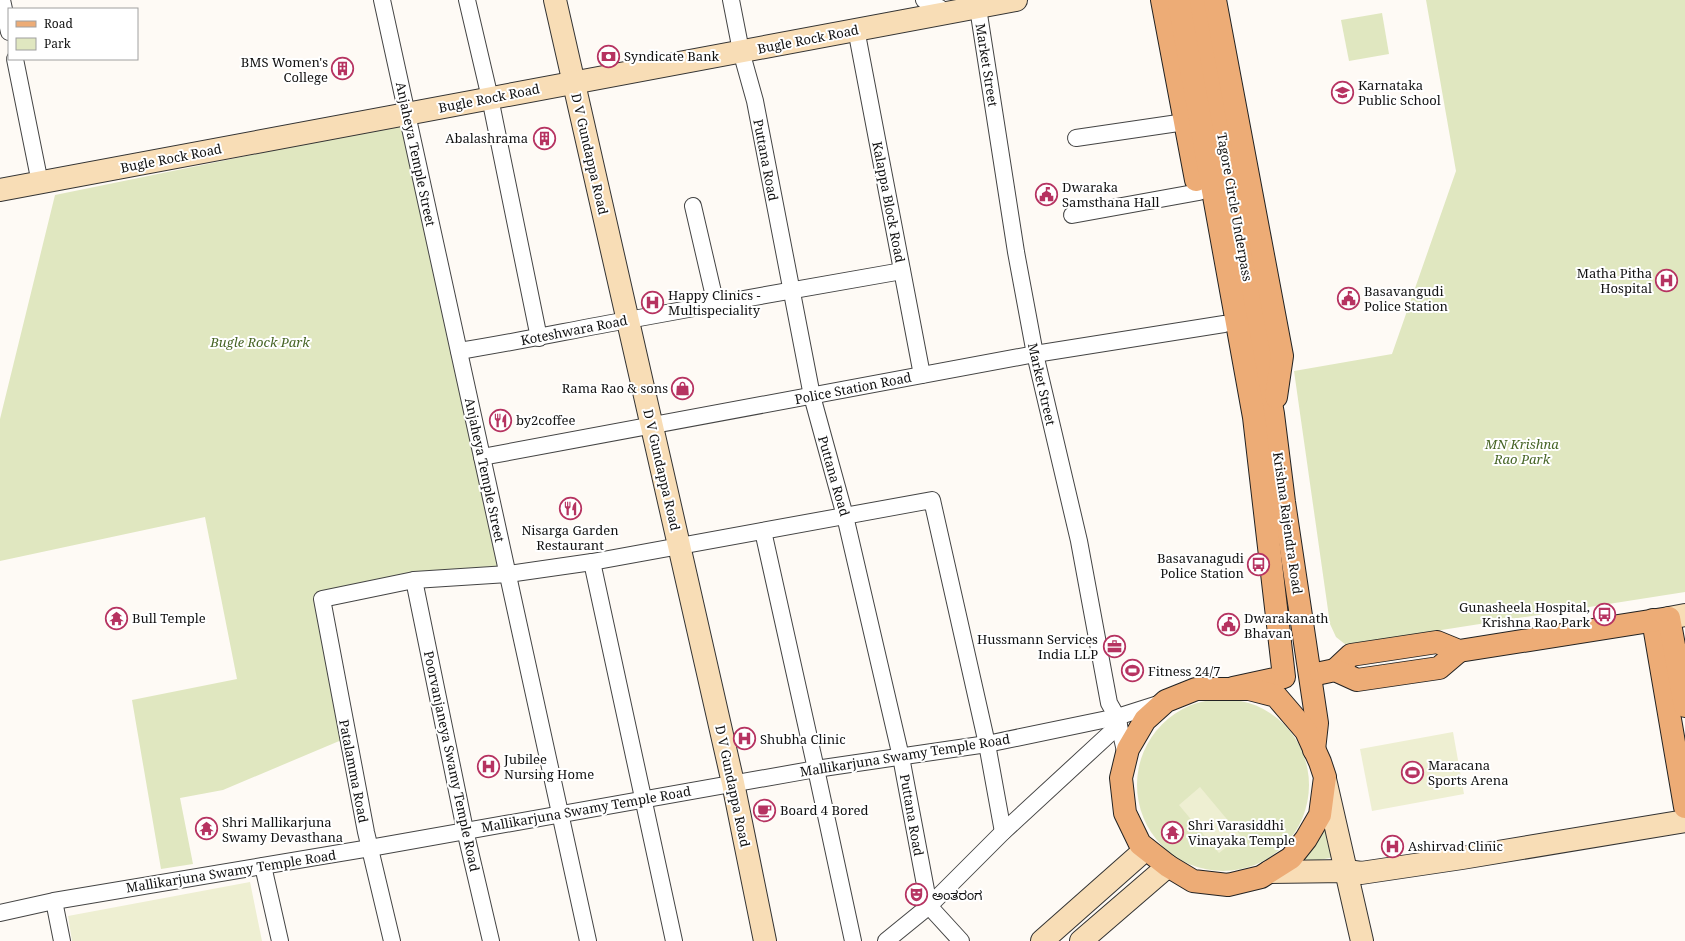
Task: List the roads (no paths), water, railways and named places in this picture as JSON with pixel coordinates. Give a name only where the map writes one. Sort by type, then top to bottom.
[{"type":"main road","points":[[1198,1],[1185,122],[1236,379],[1264,416]]},
{"type":"main road","points":[[1198,1],[1282,356],[1264,416]]},
{"type":"main road","name":"Tagore Circle Underpass","points":[[1198,1],[1264,416]]},
{"type":"main road","name":"Krishna Rajendra Road","points":[[1264,416],[1284,502],[1310,674],[1317,723],[1314,750]]},
{"type":"main road","name":"Krishna Rajendra Road","points":[[1264,416],[1284,677]]},
{"type":"main road","points":[[1233,688],[1284,677],[1335,670],[1357,680],[1439,668],[1459,651],[1669,618]]},
{"type":"main road","points":[[1669,618],[1685,706]]},
{"type":"main road","points":[[1669,618],[1685,807]]},
{"type":"main road","points":[[1233,688],[1249,689],[1276,696],[1306,731],[1325,778],[1320,815],[1306,839],[1290,858],[1262,877],[1228,885],[1193,881],[1168,866],[1139,843],[1125,813],[1121,778],[1128,749],[1146,720],[1166,701],[1196,689],[1233,688]]},
{"type":"street","points":[[2,0],[8,27]]},
{"type":"street","name":"Anjaheya Temple Street","points":[[382,0],[588,941]]},
{"type":"street","points":[[467,0],[490,98],[539,338]]},
{"type":"street","name":"D V Gundappa Road","points":[[555,0],[733,784],[765,941]]},
{"type":"street","name":"Puttana Road","points":[[731,0],[755,101],[812,396],[845,516],[902,757],[928,906]]},
{"type":"street","points":[[924,0],[940,8],[942,14]]},
{"type":"street","name":"Bugle Rock Road","points":[[0,190],[942,14],[978,4],[1016,0]]},
{"type":"street","name":"Market Street","points":[[978,4],[1016,252],[1035,354],[1079,540],[1109,703],[1118,721],[1126,755]]},
{"type":"street","name":"Kalappa Block Road","points":[[856,29],[922,375]]},
{"type":"street","points":[[14,60],[40,183]]},
{"type":"street","points":[[1076,138],[1185,122]]},
{"type":"street","points":[[1072,215],[1199,192]]},
{"type":"street","points":[[693,206],[716,304]]},
{"type":"street","name":"Koteshwara Road","points":[[459,351],[539,338],[628,320],[902,271]]},
{"type":"street","name":"Police Station Road","points":[[482,457],[1035,354],[1224,324]]},
{"type":"street","points":[[414,580],[508,574],[592,562],[932,500],[987,744],[1003,832]]},
{"type":"street","points":[[763,531],[853,941]]},
{"type":"street","points":[[592,562],[674,941]]},
{"type":"street","name":"Patalamma Road","points":[[392,941],[370,848],[322,599],[414,580]]},
{"type":"street","name":"Poorvanjaneya Swamy Temple Road","points":[[414,580],[465,830],[491,941]]},
{"type":"street","name":"Mallikarjuna Swamy Temple Road","points":[[0,912],[54,901],[370,848],[816,769],[987,744],[1118,721],[1166,701]]},
{"type":"street","points":[[886,941],[928,906],[1118,721]]},
{"type":"street","points":[[1325,778],[1362,941]]},
{"type":"street","points":[[1269,872],[1347,871],[1360,873],[1462,858],[1685,821]]},
{"type":"street","points":[[1042,941],[1146,849]]},
{"type":"street","points":[[262,866],[280,941]]},
{"type":"street","points":[[1081,941],[1168,866]]},
{"type":"street","points":[[54,901],[62,941]]},
{"type":"street","points":[[928,906],[961,941]]},
{"type":"place","name":"Syndicate Bank","points":[[609,56]]},
{"type":"place","name":"BMS Women's College","points":[[343,69]]},
{"type":"place","name":"Karnataka Public School","points":[[1343,92]]},
{"type":"place","name":"Abalashrama","points":[[544,138]]},
{"type":"place","name":"Dwaraka Samsthana Hall","points":[[1046,194]]},
{"type":"place","name":"Matha Pitha Hospital","points":[[1667,280]]},
{"type":"place","name":"Basavangudi Police Station","points":[[1349,298]]},
{"type":"place","name":"Happy Clinics - Multispeciality","points":[[652,302]]},
{"type":"place","name":"Rama Rao & sons","points":[[683,388]]},
{"type":"place","name":"by2coffee","points":[[500,420]]},
{"type":"place","name":"Nisarga Garden Restaurant","points":[[570,508]]},
{"type":"place","name":"Basavanagudi Police Station","points":[[1259,565]]},
{"type":"place","name":"Gunasheela Hospital, Krishna Rao Park","points":[[1605,614]]},
{"type":"place","name":"Bull Temple","points":[[117,618]]},
{"type":"place","name":"Dwarakanath Bhavan","points":[[1228,625]]},
{"type":"place","name":"Hussmann Services India LLP","points":[[1114,646]]},
{"type":"place","name":"Fitness 24/7","points":[[1132,671]]},
{"type":"place","name":"Shubha Clinic","points":[[744,739]]},
{"type":"place","name":"Jubilee Nursing Home","points":[[489,766]]},
{"type":"place","name":"Maracana Sports Arena","points":[[1412,772]]},
{"type":"place","name":"Board 4 Bored","points":[[765,810]]},
{"type":"place","name":"Shri Mallikarjuna Swamy Devasthana","points":[[207,829]]},
{"type":"place","name":"Shri Varasiddhi Vinayaka Temple","points":[[1172,832]]},
{"type":"place","name":"Ashirvad Clinic","points":[[1393,846]]},
{"type":"place","name":"ಅಂತರಂಗ","points":[[916,895]]},
{"type":"park label","name":"Bugle Rock Park","points":[[260,342]]},
{"type":"park label","name":"MN Krishna Rao Park","points":[[1522,452]]}]
